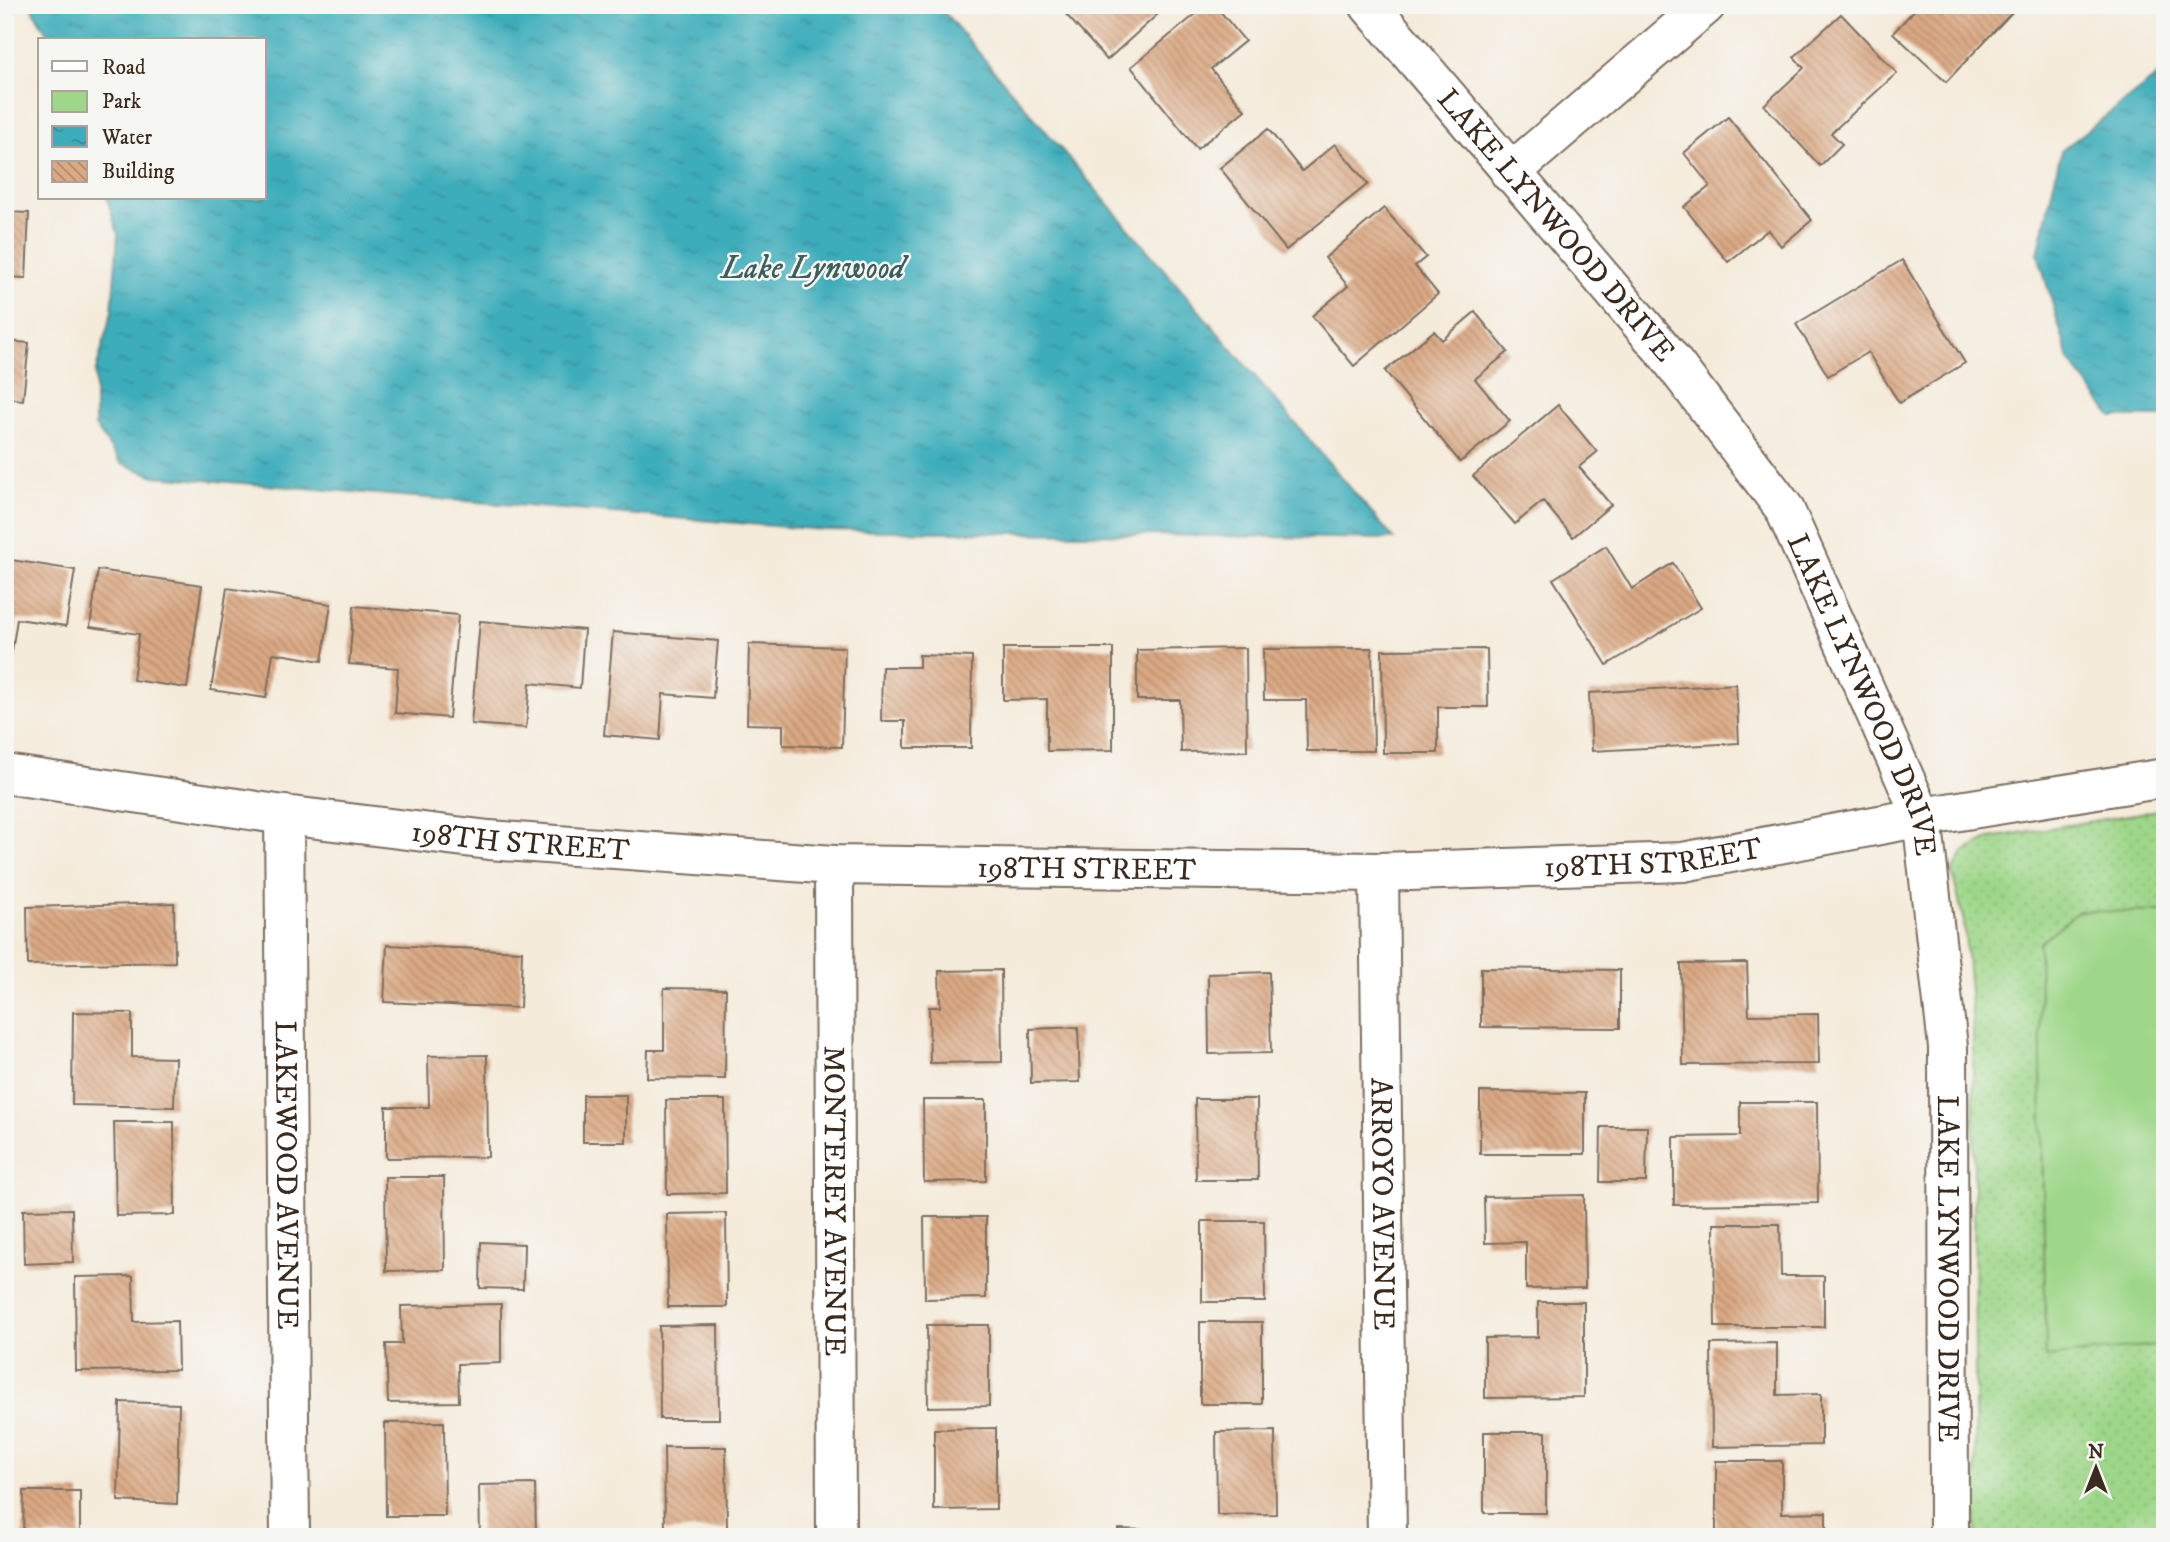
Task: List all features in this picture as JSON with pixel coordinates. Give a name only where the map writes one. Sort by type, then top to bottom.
[{"type":"street","name":"LAKE LYNWOOD DRIVE","points":[[1368,5],[1666,353],[1784,508],[1922,817],[1948,1047],[1949,1537]]},
{"type":"street","points":[[1510,173],[1706,5]]},
{"type":"street","name":"198TH STREET","points":[[5,774],[284,815],[489,840],[834,865],[1380,872],[1683,862],[1922,817],[2165,778]]},
{"type":"street","name":"LAKEWOOD AVENUE","points":[[284,815],[290,1537]]},
{"type":"street","name":"MONTEREY AVENUE","points":[[834,865],[836,1537]]},
{"type":"street","name":"ARROYO AVENUE","points":[[1380,872],[1387,1537]]},
{"type":"green space","points":[[2165,809],[2165,1537],[1976,1537],[1973,1027],[1964,922],[1952,872],[1964,852],[1990,838]]},
{"type":"green space","points":[[2079,911],[2165,912],[2165,1344],[2046,1357],[2039,943]]},
{"type":"water","name":"Lake Lynwood","points":[[30,5],[938,5],[1394,539],[824,530],[154,476],[121,463],[95,426],[95,374],[112,311],[118,234],[108,200],[266,200],[266,38],[50,38]]},
{"type":"water","points":[[2165,70],[2165,417],[2112,417],[2069,360],[2038,254],[2061,151]]},
{"type":"building","points":[[1069,5],[1168,5],[1107,60],[1063,11]]},
{"type":"building","points":[[1207,5],[1215,5],[1245,41],[1211,69],[1245,110],[1197,149],[1131,67]]},
{"type":"building","points":[[1919,5],[2019,5],[1946,82],[1893,33]]},
{"type":"building","points":[[1841,14],[1897,73],[1831,133],[1842,144],[1820,166],[1764,105],[1804,68],[1794,57]]},
{"type":"building","points":[[1728,117],[1812,220],[1781,246],[1768,230],[1728,262],[1684,207],[1710,186],[1684,153]]},
{"type":"building","points":[[1268,129],[1302,171],[1335,144],[1368,184],[1286,250],[1220,168]]},
{"type":"building","points":[[1384,208],[1426,257],[1415,266],[1438,294],[1354,366],[1312,316],[1348,286],[1325,258]]},
{"type":"building","points":[[5,212],[29,213],[26,278],[5,277]]},
{"type":"building","points":[[1902,260],[1965,363],[1899,403],[1868,352],[1828,376],[1796,324]]},
{"type":"building","points":[[1475,312],[1508,352],[1475,379],[1510,421],[1460,462],[1385,371],[1434,331],[1442,340]]},
{"type":"building","points":[[5,341],[29,343],[23,400],[5,398]]},
{"type":"building","points":[[1558,405],[1597,452],[1579,467],[1611,505],[1573,537],[1543,501],[1515,524],[1473,476]]},
{"type":"building","points":[[1606,546],[1632,589],[1673,563],[1701,608],[1607,665],[1553,579]]},
{"type":"building","points":[[5,559],[75,570],[66,626],[17,619],[10,664],[5,663]]},
{"type":"building","points":[[98,570],[202,585],[187,688],[133,680],[139,634],[90,627]]},
{"type":"building","points":[[227,588],[331,604],[322,661],[273,653],[266,698],[211,690]]},
{"type":"building","points":[[354,606],[458,615],[449,718],[395,713],[398,668],[349,664]]},
{"type":"building","points":[[480,621],[584,630],[580,688],[530,683],[526,728],[471,724]]},
{"type":"building","points":[[613,632],[718,641],[713,698],[663,694],[660,740],[604,735]]},
{"type":"building","points":[[749,644],[845,647],[842,747],[783,745],[783,725],[747,724]]},
{"type":"building","points":[[1003,648],[1113,648],[1113,750],[1047,751],[1047,699],[1003,700]]},
{"type":"building","points":[[1246,648],[1247,751],[1181,752],[1180,700],[1137,700],[1137,650]]},
{"type":"building","points":[[1372,648],[1374,751],[1307,751],[1306,700],[1264,700],[1263,649]]},
{"type":"building","points":[[1487,649],[1488,707],[1438,707],[1438,753],[1383,753],[1382,650]]},
{"type":"building","points":[[919,655],[972,657],[971,748],[905,748],[905,721],[881,721],[882,667],[919,667]]},
{"type":"building","points":[[1736,684],[1739,743],[1592,751],[1589,693]]},
{"type":"building","points":[[174,903],[175,962],[28,965],[27,907]]},
{"type":"building","points":[[387,945],[522,951],[520,1008],[384,1002]]},
{"type":"building","points":[[1747,963],[1749,1015],[1818,1014],[1819,1064],[1683,1065],[1681,964]]},
{"type":"building","points":[[1481,968],[1620,970],[1620,1028],[1481,1027]]},
{"type":"building","points":[[1001,970],[1002,1062],[930,1063],[929,1007],[940,1007],[939,971]]},
{"type":"building","points":[[1269,972],[1271,1053],[1209,1054],[1208,974]]},
{"type":"building","points":[[664,988],[726,989],[725,1079],[647,1078],[648,1050],[664,1050]]},
{"type":"building","points":[[73,1012],[132,1013],[132,1057],[175,1058],[174,1107],[72,1105]]},
{"type":"building","points":[[1078,1027],[1080,1082],[1031,1083],[1030,1029]]},
{"type":"building","points":[[487,1055],[488,1157],[386,1158],[386,1107],[429,1107],[428,1056]]},
{"type":"building","points":[[1480,1092],[1585,1093],[1585,1154],[1480,1154]]},
{"type":"building","points":[[583,1095],[626,1095],[626,1142],[583,1142]]},
{"type":"building","points":[[1195,1099],[1257,1099],[1258,1180],[1196,1180]]},
{"type":"building","points":[[666,1100],[725,1100],[726,1193],[667,1194]]},
{"type":"building","points":[[923,1100],[986,1100],[986,1181],[924,1182]]},
{"type":"building","points":[[1740,1102],[1817,1102],[1818,1203],[1674,1205],[1674,1137],[1740,1136]]},
{"type":"building","points":[[114,1122],[174,1122],[175,1215],[116,1216]]},
{"type":"building","points":[[1601,1127],[1647,1127],[1646,1182],[1600,1182]]},
{"type":"building","points":[[385,1177],[444,1177],[445,1270],[386,1271]]},
{"type":"building","points":[[1584,1195],[1585,1288],[1526,1289],[1526,1242],[1485,1243],[1484,1197]]},
{"type":"building","points":[[72,1209],[73,1262],[24,1264],[23,1210]]},
{"type":"building","points":[[726,1213],[727,1307],[668,1307],[667,1214]]},
{"type":"building","points":[[924,1217],[986,1217],[986,1298],[925,1299]]},
{"type":"building","points":[[1202,1221],[1264,1221],[1265,1302],[1202,1302]]},
{"type":"building","points":[[1714,1224],[1780,1224],[1781,1276],[1824,1276],[1824,1327],[1715,1327]]},
{"type":"building","points":[[481,1242],[524,1244],[523,1289],[480,1288]]},
{"type":"building","points":[[133,1276],[134,1322],[177,1321],[178,1370],[76,1371],[75,1277]]},
{"type":"building","points":[[1538,1302],[1584,1302],[1584,1397],[1485,1398],[1485,1338],[1538,1337]]},
{"type":"building","points":[[501,1304],[501,1363],[458,1364],[459,1402],[388,1403],[386,1344],[402,1344],[401,1306]]},
{"type":"building","points":[[1200,1322],[1262,1322],[1262,1404],[1200,1404]]},
{"type":"building","points":[[718,1325],[719,1419],[660,1419],[659,1326]]},
{"type":"building","points":[[927,1325],[989,1325],[989,1406],[928,1407]]},
{"type":"building","points":[[1777,1343],[1777,1395],[1821,1394],[1821,1445],[1712,1447],[1711,1344]]},
{"type":"building","points":[[120,1402],[179,1404],[177,1504],[118,1501]]},
{"type":"building","points":[[444,1422],[445,1516],[386,1516],[385,1423]]},
{"type":"building","points":[[996,1428],[996,1509],[934,1510],[934,1429]]},
{"type":"building","points":[[1275,1431],[1276,1514],[1217,1515],[1216,1432]]},
{"type":"building","points":[[1484,1432],[1546,1432],[1546,1513],[1484,1513]]},
{"type":"building","points":[[664,1447],[726,1447],[727,1529],[665,1531]]},
{"type":"building","points":[[1716,1461],[1782,1461],[1782,1513],[1826,1512],[1826,1537],[1716,1537]]},
{"type":"building","points":[[535,1484],[536,1536],[480,1537],[479,1485]]},
{"type":"building","points":[[24,1491],[80,1491],[80,1537],[23,1536]]},
{"type":"building","points":[[1118,1529],[1173,1531],[1173,1537],[1118,1537]]}]
